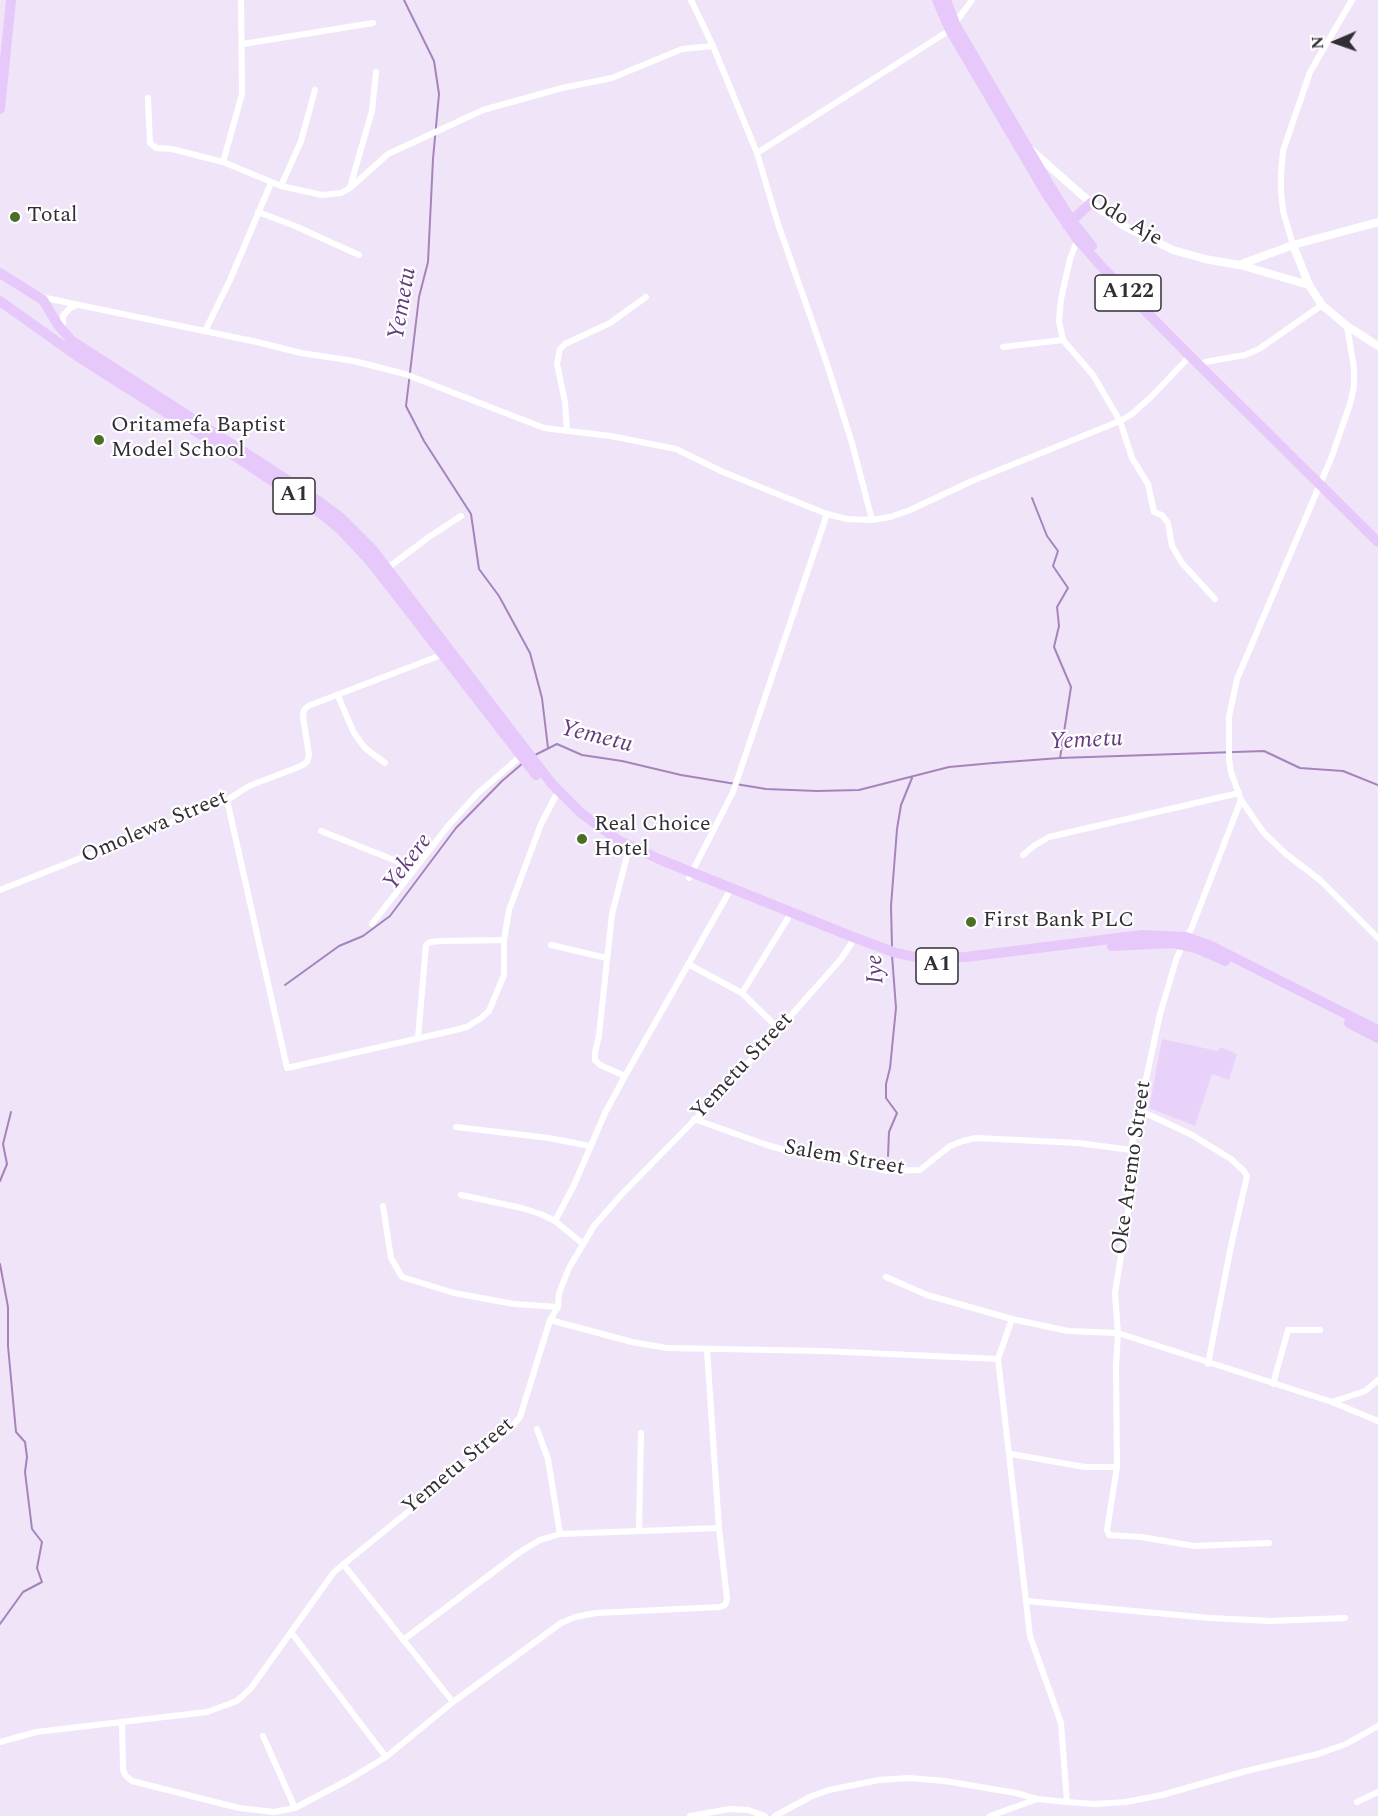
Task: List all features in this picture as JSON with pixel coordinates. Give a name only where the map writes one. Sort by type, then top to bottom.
[{"type":"highway","points":[[0,109],[11,0]]},
{"type":"highway","name":"A122","points":[[937,0],[1041,186],[1102,267],[1190,356],[1378,534]]},
{"type":"highway","name":"A122","points":[[946,0],[952,27],[1026,146],[1069,223]]},
{"type":"highway","points":[[1069,223],[1091,204]]},
{"type":"highway","name":"A122","points":[[1079,236],[1205,362],[1378,542]]},
{"type":"highway","name":"A1","points":[[0,273],[39,297],[47,305],[64,334],[85,350],[325,505],[357,533],[384,572],[555,797],[576,818],[603,838],[628,852],[852,940]]},
{"type":"highway","name":"A1","points":[[0,301],[77,356],[323,515],[384,572]]},
{"type":"highway","name":"A1","points":[[527,759],[569,802],[605,831],[631,847],[729,894],[788,918],[852,940],[904,955],[933,959],[1142,935],[1184,941],[1211,946],[1378,1030]]},
{"type":"highway","name":"A1","points":[[1184,941],[1378,1038]]},
{"type":"street","points":[[223,162],[242,94],[241,0]]},
{"type":"street","points":[[691,0],[713,46],[757,153],[778,224],[852,442],[872,520]]},
{"type":"street","points":[[757,153],[952,27],[972,0]]},
{"type":"street","points":[[1352,0],[1311,72],[1283,151],[1281,192],[1283,211],[1309,285],[1322,304],[1347,326],[1378,346]]},
{"type":"street","points":[[243,44],[373,23]]},
{"type":"street","points":[[148,98],[150,143],[156,148],[223,162],[271,183],[322,195],[341,193],[350,188],[388,154],[483,110],[506,102],[612,78],[682,49],[713,46]]},
{"type":"street","points":[[350,188],[372,111],[376,72]]},
{"type":"street","points":[[281,186],[301,141],[315,90]]},
{"type":"street","name":"Odo Aje","points":[[1026,146],[1091,204],[1124,226],[1173,250],[1239,265],[1309,285]]},
{"type":"street","points":[[205,331],[230,280],[271,183]]},
{"type":"street","points":[[258,212],[359,255]]},
{"type":"street","points":[[1239,265],[1293,244],[1378,222]]},
{"type":"street","points":[[1079,236],[1070,259],[1061,299],[1059,321],[1063,340],[1093,375],[1120,421],[1132,458],[1148,484],[1154,512],[1162,515],[1168,524],[1172,546],[1182,563],[1215,599]]},
{"type":"street","points":[[39,297],[301,353],[354,361],[405,374],[528,424],[611,436],[676,449],[723,472],[827,514],[846,519],[872,520],[910,510],[1002,468],[1120,421],[1132,414],[1152,396],[1190,356]]},
{"type":"street","points":[[567,431],[565,402],[557,364],[560,349],[565,344],[610,323],[646,297]]},
{"type":"street","points":[[1205,362],[1227,359],[1259,349],[1322,304]]},
{"type":"street","points":[[64,334],[63,316],[69,308],[76,306]]},
{"type":"street","points":[[1347,326],[1354,368],[1354,387],[1344,426],[1237,679],[1229,717],[1228,746],[1231,772],[1240,796],[1264,833],[1286,854],[1320,880],[1378,938]]},
{"type":"street","points":[[1003,347],[1063,340]]},
{"type":"street","points":[[691,875],[737,782],[827,514]]},
{"type":"street","points":[[384,572],[429,537],[461,516]]},
{"type":"street","points":[[385,763],[365,748],[354,733],[338,696],[446,653]]},
{"type":"street","name":"Omolewa Street","points":[[0,890],[227,800],[249,786],[301,766],[307,762],[309,755],[304,710],[308,706],[338,696]]},
{"type":"street","points":[[372,924],[414,868],[478,793],[527,759]]},
{"type":"street","points":[[1023,855],[1049,837],[1240,796]]},
{"type":"street","name":"Oke Aremo Street","points":[[1240,796],[1184,941],[1160,1014],[1139,1110],[1132,1150],[1128,1212],[1115,1293],[1118,1333],[1117,1467],[1107,1530],[1109,1535],[1141,1537],[1194,1546],[1269,1543]]},
{"type":"street","points":[[227,800],[287,1068],[467,1027],[489,1011],[504,975],[504,940],[509,910],[541,824],[555,797]]},
{"type":"street","points":[[321,831],[414,868]]},
{"type":"street","points":[[625,1076],[600,1065],[595,1060],[612,914],[628,852]]},
{"type":"street","points":[[555,1221],[625,1076],[729,894]]},
{"type":"street","points":[[742,993],[788,918]]},
{"type":"street","points":[[418,1038],[426,945],[430,942],[441,941],[504,940]]},
{"type":"street","name":"Yemetu Street","points":[[0,1742],[36,1732],[207,1712],[237,1701],[251,1688],[325,1584],[343,1563],[510,1429],[520,1417],[550,1320],[558,1307],[559,1293],[594,1226],[780,1029],[841,959],[852,940]]},
{"type":"street","points":[[550,945],[607,958]]},
{"type":"street","points":[[688,964],[742,993],[780,1029]]},
{"type":"street","points":[[1139,1110],[1212,1147],[1231,1159],[1244,1171],[1246,1176],[1208,1364]]},
{"type":"street","name":"Salem Street","points":[[694,1119],[788,1151],[823,1154],[887,1171],[920,1170],[950,1146],[976,1138],[1078,1143],[1132,1150]]},
{"type":"street","points":[[456,1127],[549,1138],[590,1146]]},
{"type":"street","points":[[461,1195],[522,1208],[555,1221],[583,1244]]},
{"type":"street","points":[[382,1206],[391,1258],[402,1277],[454,1293],[514,1304],[558,1307]]},
{"type":"street","points":[[886,1277],[927,1295],[1012,1319],[1068,1331],[1118,1333],[1208,1364],[1332,1402],[1378,1421]]},
{"type":"street","points":[[1012,1319],[998,1359],[1011,1454],[1030,1635],[1060,1723],[1066,1802]]},
{"type":"street","points":[[550,1320],[648,1346],[707,1350],[823,1351],[998,1359]]},
{"type":"street","points":[[1273,1384],[1288,1330],[1320,1330]]},
{"type":"street","points":[[122,1722],[123,1770],[132,1781],[239,1808],[274,1812],[295,1808],[386,1757],[453,1702],[561,1623],[575,1617],[596,1613],[725,1605],[727,1599],[719,1528],[707,1350]]},
{"type":"street","points":[[1332,1402],[1365,1391],[1378,1380]]},
{"type":"street","points":[[537,1430],[548,1459],[560,1534]]},
{"type":"street","points":[[639,1531],[641,1433]]},
{"type":"street","points":[[1011,1454],[1085,1467],[1117,1467]]},
{"type":"street","points":[[403,1640],[520,1552],[540,1540],[560,1534],[719,1528]]},
{"type":"street","points":[[343,1563],[453,1702]]},
{"type":"street","points":[[1026,1601],[1210,1618],[1270,1621],[1345,1618]]},
{"type":"street","points":[[291,1632],[386,1757]]},
{"type":"street","points":[[775,1816],[810,1797],[829,1790],[879,1780],[909,1778],[973,1785],[1037,1799],[1095,1804],[1126,1802],[1162,1795],[1246,1771],[1318,1754],[1346,1744],[1378,1726]]},
{"type":"street","points":[[263,1736],[295,1808]]},
{"type":"street","points":[[1357,1802],[1378,1792]]},
{"type":"street","points":[[990,1816],[1037,1799]]},
{"type":"street","points":[[690,1816],[730,1809],[748,1810],[765,1816]]},
{"type":"shaded area","points":[[1162,1039],[1218,1051],[1220,1047],[1237,1054],[1229,1080],[1212,1074],[1195,1126],[1149,1108]]},
{"type":"waterway","name":"Yemetu","points":[[404,0],[434,61],[439,94],[428,262],[419,297],[406,406],[424,441],[471,514],[479,569],[499,596],[530,653],[542,698],[548,748]]},
{"type":"waterway","points":[[1032,498],[1047,536],[1058,551],[1053,566],[1068,588],[1057,607],[1059,626],[1054,647],[1071,687],[1060,758]]},
{"type":"waterway","name":"Yemetu","points":[[535,755],[557,744],[582,755],[622,761],[681,775],[766,789],[817,791],[859,790],[949,767],[993,763],[1060,758],[1264,751],[1300,768],[1343,771],[1378,785]]},
{"type":"waterway","name":"Yekere","points":[[285,985],[339,946],[363,936],[390,916],[456,828],[523,763]]},
{"type":"waterway","name":"Iye","points":[[892,946],[891,906],[897,829],[901,805],[912,778]]},
{"type":"waterway","name":"Iye","points":[[888,1156],[889,1132],[897,1113],[886,1098],[896,1008],[892,955]]},
{"type":"waterway","points":[[0,1181],[7,1164],[3,1144],[11,1112]]},
{"type":"waterway","points":[[0,1264],[8,1307],[8,1346],[16,1432],[25,1442],[27,1457],[25,1472],[32,1529],[42,1542],[37,1568],[42,1582],[23,1592],[0,1624]]},
{"type":"place","name":"Total","points":[[15,217]]},
{"type":"place","name":"Oritamefa Baptist Model School","points":[[99,440]]},
{"type":"place","name":"Real Choice Hotel","points":[[582,839]]},
{"type":"place","name":"First Bank PLC","points":[[971,922]]}]
